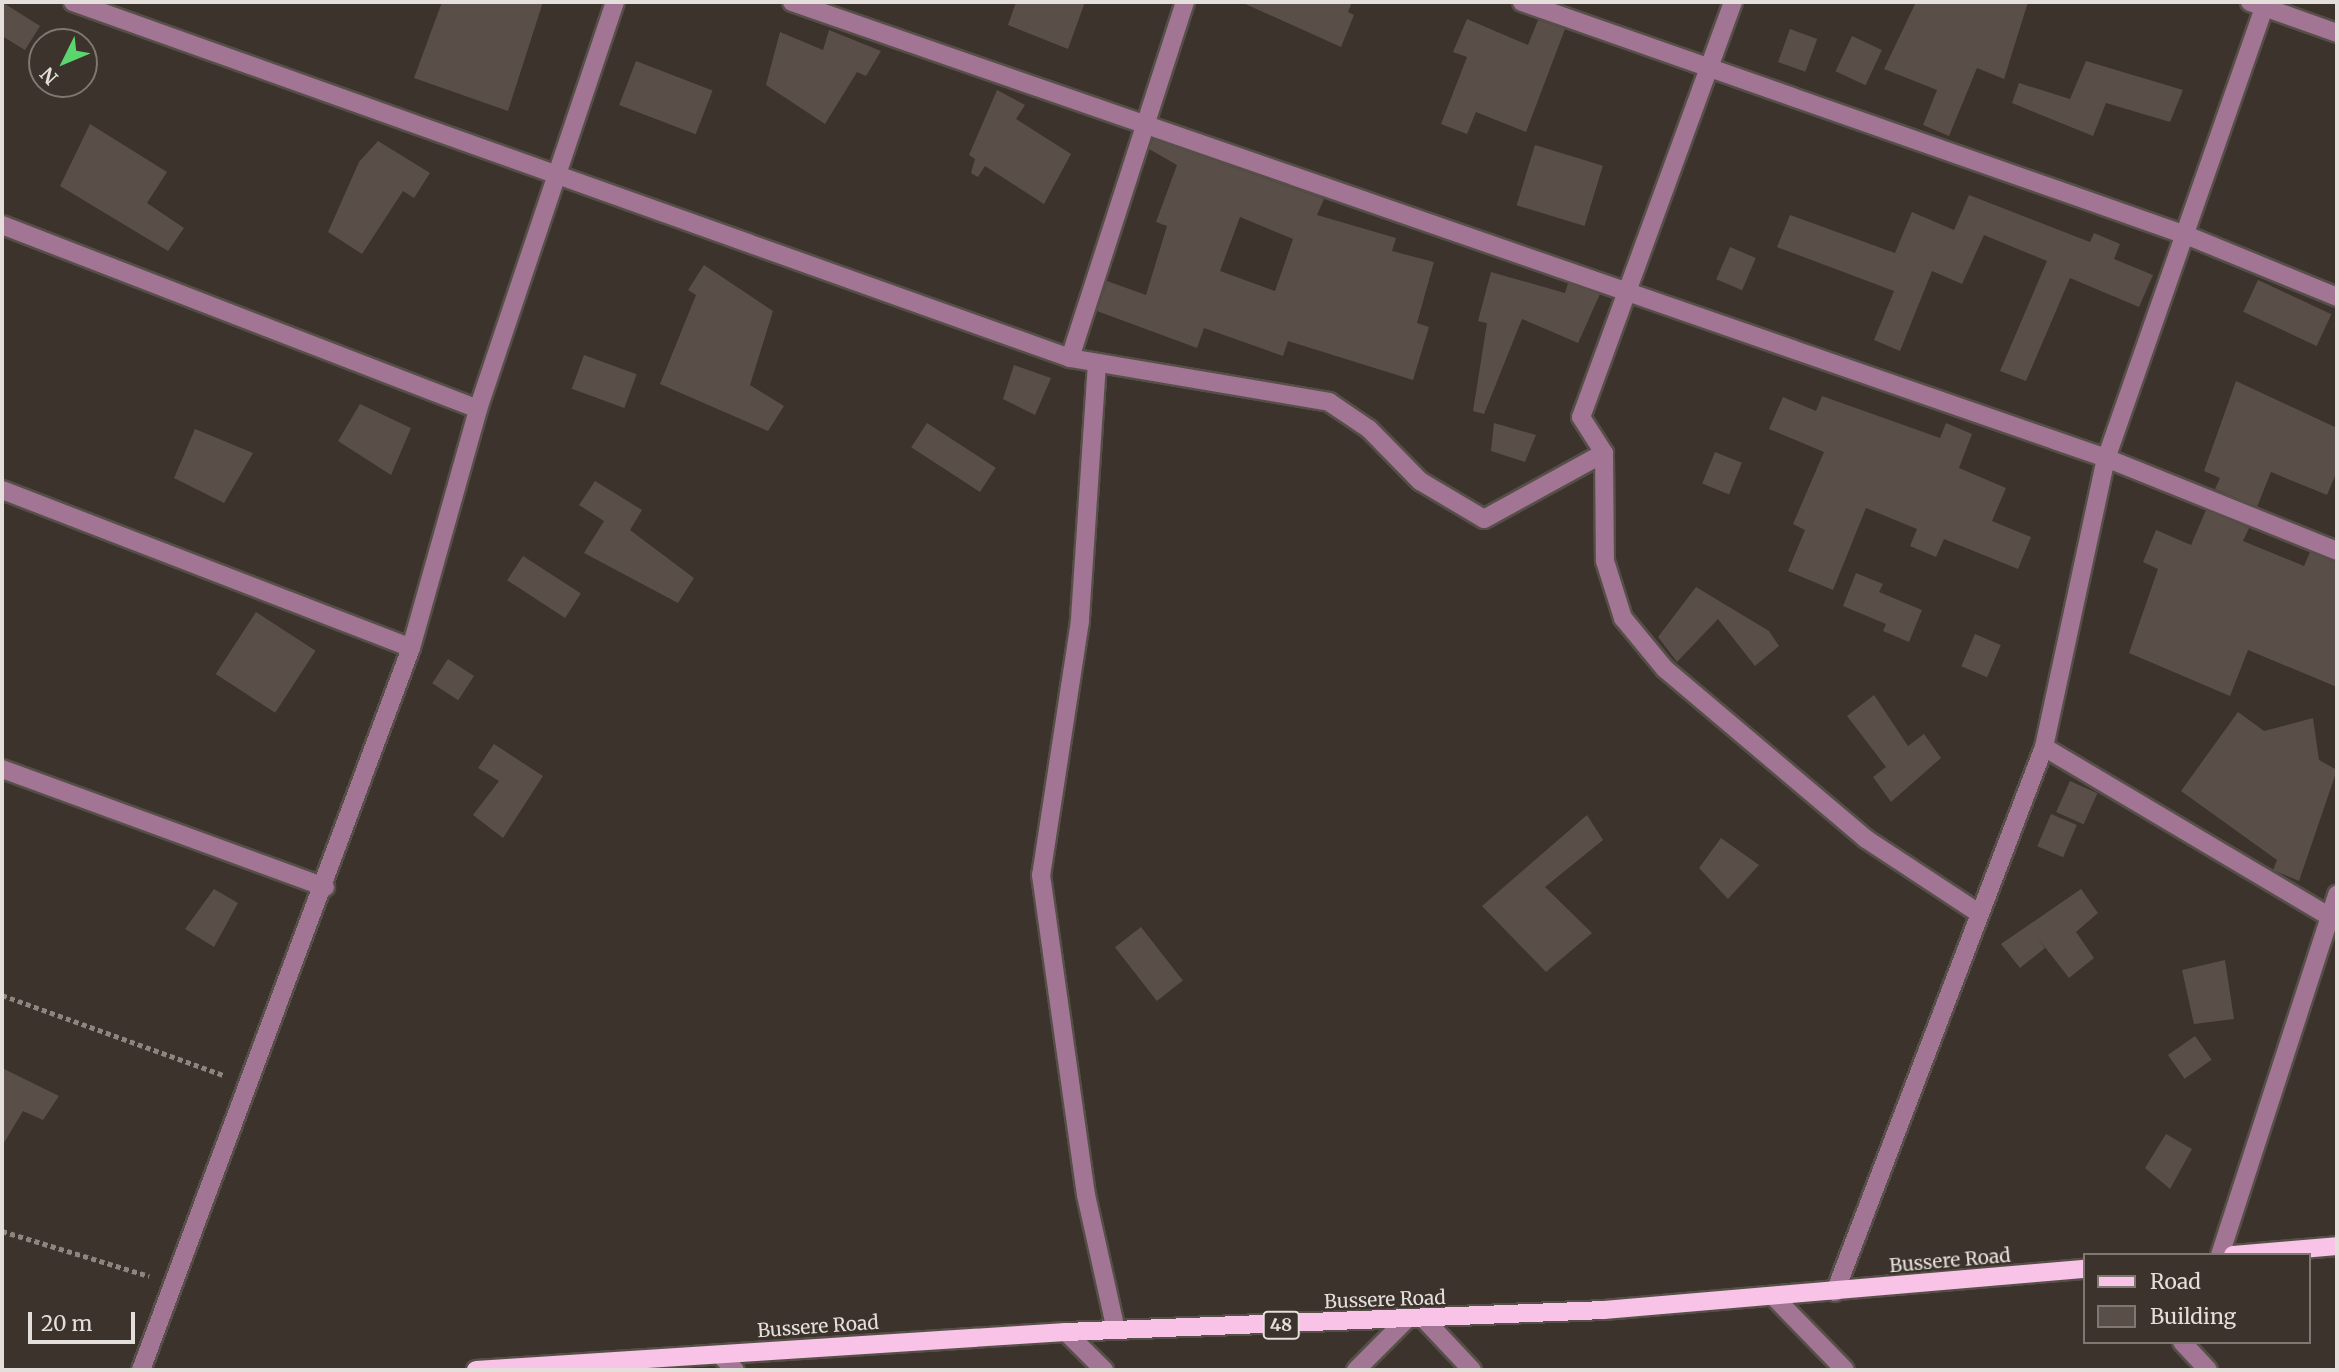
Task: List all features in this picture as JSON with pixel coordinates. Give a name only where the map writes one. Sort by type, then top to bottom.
[{"type":"main road","points":[[2257,1253],[2337,1246]]},
{"type":"main road","name":"Bussere Road","points":[[476,1370],[1066,1332],[1426,1321],[1775,1298],[2084,1269]]},
{"type":"street","points":[[73,2],[562,173],[1070,358],[1329,402],[1369,429],[1420,481],[1484,519],[1604,453]]},
{"type":"street","points":[[141,1370],[170,1282],[325,887],[411,648],[478,409],[562,173],[615,2]]},
{"type":"street","points":[[792,2],[1625,296],[2106,458],[2337,551]]},
{"type":"street","points":[[1070,358],[1185,2]]},
{"type":"street","points":[[1522,2],[2186,235],[2337,297]]},
{"type":"street","points":[[1733,2],[1581,417],[1604,453],[1605,561],[1623,618],[1665,669],[1866,839],[1980,914]]},
{"type":"street","points":[[1835,1292],[2044,747],[2106,458],[2186,235],[2260,3],[2337,33]]},
{"type":"street","points":[[2,225],[478,409]]},
{"type":"street","points":[[1097,363],[1080,621],[1041,875],[1086,1195],[1116,1330]]},
{"type":"street","points":[[2,490],[411,648]]},
{"type":"street","points":[[2044,747],[2333,921]]},
{"type":"street","points":[[2,769],[325,887]]},
{"type":"street","points":[[2221,1253],[2333,921],[2337,895]]},
{"type":"street","points":[[1775,1298],[1845,1370]]},
{"type":"street","points":[[1356,1370],[1405,1321]]},
{"type":"street","points":[[1426,1321],[1472,1370]]},
{"type":"street","points":[[1066,1332],[1104,1370]]},
{"type":"street","points":[[2184,1344],[2208,1370]]},
{"type":"street","points":[[720,1355],[735,1370]]},
{"type":"path","points":[[2,995],[247,1084]]},
{"type":"path","points":[[2,1231],[170,1282]]},
{"type":"building","points":[[2,2],[40,26],[28,28],[28,45],[25,50],[2,36]]},
{"type":"building","points":[[442,2],[543,2],[508,111],[414,78]]},
{"type":"building","points":[[1016,2],[1085,2],[1068,49],[1008,25]]},
{"type":"building","points":[[1241,2],[1352,2],[1348,12],[1354,15],[1341,47]]},
{"type":"building","points":[[1916,2],[2028,2],[2004,79],[1977,68],[1949,136],[1923,125],[1937,90],[1884,69]]},
{"type":"building","points":[[1467,19],[1528,45],[1538,20],[1565,29],[1526,132],[1476,112],[1467,134],[1441,124],[1467,57],[1453,52]]},
{"type":"building","points":[[1790,29],[1817,39],[1805,72],[1778,62]]},
{"type":"building","points":[[829,30],[881,51],[866,76],[857,72],[825,124],[766,85],[780,32],[823,50]]},
{"type":"building","points":[[1852,36],[1882,50],[1865,85],[1836,71]]},
{"type":"building","points":[[636,61],[713,90],[696,134],[619,105]]},
{"type":"building","points":[[2086,61],[2183,90],[2170,122],[2106,103],[2093,136],[2012,103],[2019,83],[2070,99]]},
{"type":"building","points":[[997,90],[1025,105],[1016,119],[1071,154],[1044,204],[985,166],[978,177],[971,173],[975,159],[969,155]]},
{"type":"building","points":[[90,124],[167,172],[147,203],[184,228],[168,251],[60,186]]},
{"type":"building","points":[[1153,139],[1324,199],[1317,215],[1396,238],[1392,251],[1434,262],[1417,323],[1429,327],[1413,380],[1288,341],[1283,356],[1204,328],[1197,348],[1097,311],[1107,281],[1146,295],[1167,226],[1156,222],[1177,165],[1149,149]],"holes":[[[1240,217],[1293,239],[1275,291],[1220,271]]]},
{"type":"building","points":[[378,141],[430,173],[414,198],[403,191],[362,254],[328,232],[359,162]]},
{"type":"building","points":[[1535,145],[1603,166],[1584,226],[1517,205]]},
{"type":"building","points":[[1969,195],[2090,242],[2094,233],[2120,244],[2114,259],[2153,275],[2139,307],[2070,278],[2026,381],[2000,371],[2047,261],[1984,235],[1962,284],[1932,271],[1900,351],[1874,340],[1894,291],[1777,247],[1790,215],[1895,253],[1912,212],[1954,230]]},
{"type":"building","points":[[1730,247],[1756,258],[1742,290],[1716,279]]},
{"type":"building","points":[[704,265],[773,311],[750,385],[784,406],[768,431],[660,384],[696,295],[688,290]]},
{"type":"building","points":[[1491,272],[1565,293],[1568,283],[1600,294],[1578,343],[1522,319],[1484,414],[1473,411],[1487,323],[1478,321]]},
{"type":"building","points":[[2258,280],[2331,314],[2317,346],[2243,312]]},
{"type":"building","points":[[584,355],[637,374],[624,408],[572,389]]},
{"type":"building","points":[[1014,365],[1051,378],[1035,415],[1003,399]]},
{"type":"building","points":[[2236,381],[2337,428],[2337,471],[2327,495],[2271,472],[2257,507],[2215,489],[2220,478],[2204,471]]},
{"type":"building","points":[[1822,396],[1940,438],[1946,423],[1972,434],[1959,468],[2006,488],[1992,521],[2031,537],[2018,569],[1944,539],[1936,557],[1910,546],[1917,529],[1866,508],[1833,590],[1788,571],[1805,530],[1793,524],[1824,452],[1769,429],[1783,397],[1816,411]]},
{"type":"building","points":[[360,404],[411,428],[391,475],[338,441]]},
{"type":"building","points":[[927,423],[996,468],[980,492],[911,447]]},
{"type":"building","points":[[1494,423],[1536,435],[1525,462],[1491,451]]},
{"type":"building","points":[[195,429],[253,453],[224,503],[174,478]]},
{"type":"building","points":[[1715,452],[1742,463],[1729,494],[1702,484]]},
{"type":"building","points":[[595,481],[642,510],[630,530],[694,578],[678,603],[584,553],[604,521],[579,505]]},
{"type":"building","points":[[2206,510],[2249,528],[2243,541],[2304,566],[2310,552],[2337,563],[2337,687],[2248,650],[2230,696],[2129,653],[2158,569],[2143,562],[2156,530],[2191,545]]},
{"type":"building","points":[[523,556],[581,594],[565,618],[507,580]]},
{"type":"building","points":[[1856,573],[1883,584],[1879,592],[1922,610],[1909,642],[1883,631],[1886,624],[1843,606]]},
{"type":"building","points":[[1696,587],[1769,631],[1779,646],[1755,666],[1718,619],[1677,662],[1658,637]]},
{"type":"building","points":[[256,612],[316,651],[275,713],[216,674]]},
{"type":"building","points":[[1975,634],[2001,645],[1987,677],[1961,666]]},
{"type":"building","points":[[448,659],[474,676],[458,700],[432,683]]},
{"type":"building","points":[[1874,695],[1908,746],[1924,734],[1941,758],[1891,802],[1873,777],[1886,767],[1847,716]]},
{"type":"building","points":[[2238,712],[2264,731],[2313,718],[2319,760],[2337,770],[2299,881],[2273,870],[2277,860],[2181,791]]},
{"type":"building","points":[[494,744],[543,776],[503,838],[473,815],[499,781],[478,768]]},
{"type":"building","points":[[2070,781],[2097,793],[2084,824],[2056,812]]},
{"type":"building","points":[[2051,814],[2077,825],[2063,857],[2037,846]]},
{"type":"building","points":[[1587,815],[1603,840],[1545,887],[1592,933],[1546,972],[1482,906]]},
{"type":"building","points":[[1721,838],[1759,865],[1728,899],[1699,868]]},
{"type":"building","points":[[214,889],[238,903],[214,947],[185,929]]},
{"type":"building","points":[[2081,889],[2098,913],[2076,932],[2094,958],[2069,978],[2037,937],[2045,948],[2020,968],[2001,944]]},
{"type":"building","points":[[1141,927],[1183,981],[1157,1001],[1115,947]]},
{"type":"building","points":[[2225,960],[2234,1019],[2194,1024],[2182,970]]},
{"type":"building","points":[[2195,1036],[2212,1060],[2185,1079],[2168,1055]]},
{"type":"building","points":[[2,1068],[59,1096],[43,1120],[23,1111],[2,1146]]},
{"type":"building","points":[[2166,1134],[2192,1149],[2170,1189],[2145,1168]]}]
